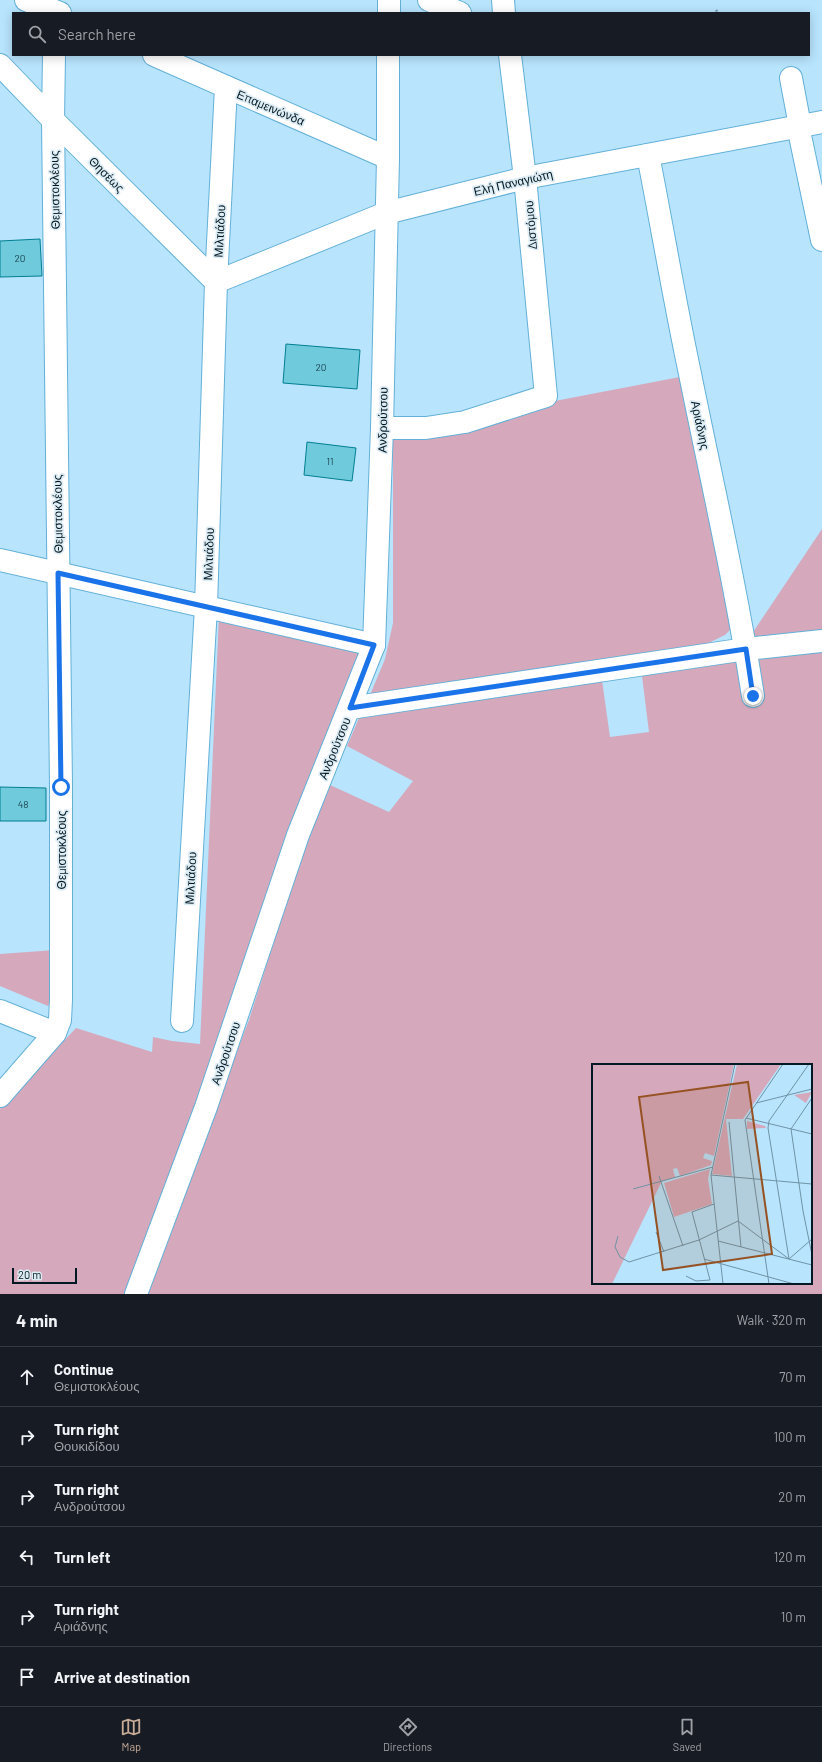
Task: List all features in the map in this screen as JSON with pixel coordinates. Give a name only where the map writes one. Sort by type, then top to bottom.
[{"type":"street","points":[[26,0],[56,9]]},
{"type":"street","points":[[388,12],[389,0]]},
{"type":"street","points":[[428,0],[458,12]]},
{"type":"street","points":[[503,0],[504,12]]},
{"type":"street","name":"Θεμιστοκλέους","points":[[0,1096],[55,1033],[60,1020],[61,787],[53,120],[54,56]]},
{"type":"street","name":"Επαμεινώνδα","points":[[156,56],[388,158]]},
{"type":"street","name":"Ανδρούτσου","points":[[136,1294],[206,1107],[298,836],[374,645],[382,428],[388,158],[388,56]]},
{"type":"street","name":"Διστόμου","points":[[382,428],[426,428],[465,422],[546,396],[525,178],[510,56]]},
{"type":"street","name":"Θησέως","points":[[0,66],[216,282]]},
{"type":"street","points":[[791,78],[822,240]]},
{"type":"street","name":"Μιλτιάδου","points":[[182,1021],[206,607],[216,282],[226,87]]},
{"type":"street","name":"Ελή Παναγιώτη","points":[[216,282],[386,213],[525,178],[822,122]]},
{"type":"street","name":"Αριάδνης","points":[[648,155],[689,369],[713,478],[746,649],[753,696]]},
{"type":"street","points":[[0,560],[374,645]]},
{"type":"street","points":[[350,708],[746,649],[822,641]]},
{"type":"street","points":[[0,1011],[55,1033]]},
{"type":"shaded area","points":[[685,376],[732,628],[725,635],[694,650],[370,695],[385,659],[393,623],[393,432]]},
{"type":"shaded area","points":[[822,529],[822,1294],[144,1294],[249,1020],[304,848],[330,785],[389,812],[413,781],[347,746],[359,718],[372,710],[601,673],[610,737],[649,732],[641,668],[739,653]]},
{"type":"shaded area","points":[[219,615],[363,653],[126,1294],[0,1294],[0,1109],[76,1028],[152,1052],[153,1037],[200,1044]]},
{"type":"shaded area","points":[[55,950],[55,999],[48,1006],[0,986],[0,954]]},
{"type":"building","points":[[40,239],[42,276],[0,277],[0,241]]},
{"type":"building","points":[[286,344],[360,350],[357,389],[283,383]]},
{"type":"building","points":[[307,442],[356,448],[352,481],[304,475]]},
{"type":"building","points":[[0,787],[46,788],[46,821],[0,821]]},
{"type":"route","points":[[61,787],[58,573],[374,645],[350,708],[746,649],[753,696]]}]
